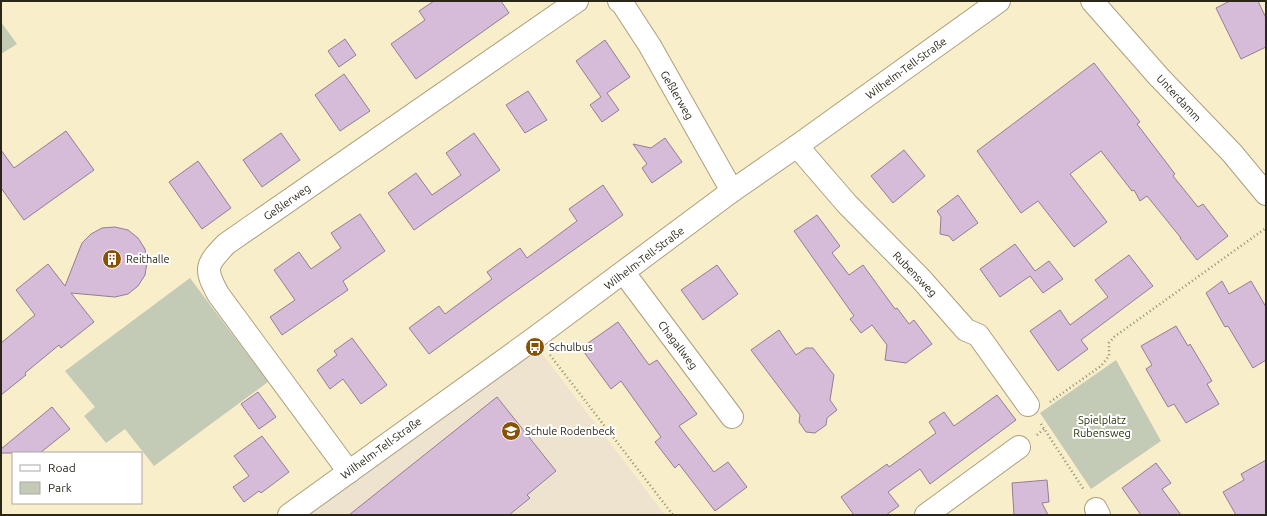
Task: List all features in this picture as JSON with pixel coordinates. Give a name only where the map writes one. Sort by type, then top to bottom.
[{"type":"street","name":"Geßlerweg","points":[[349,472],[218,294],[211,280],[209,268],[212,258],[226,244],[577,1]]},
{"type":"street","name":"Geßlerweg","points":[[619,1],[622,3],[650,46],[732,191]]},
{"type":"street","name":"Wilhelm-Tell-Straße","points":[[289,515],[536,338],[732,191],[998,1]]},
{"type":"street","name":"Unterdamm","points":[[1092,1],[1159,77],[1232,153],[1266,194]]},
{"type":"street","name":"Rubensweg","points":[[797,146],[847,204],[921,279],[966,330],[978,335],[1031,409]]},
{"type":"street","name":"Chagallweg","points":[[624,273],[732,417]]},
{"type":"street","points":[[926,515],[1019,447]]},
{"type":"path","points":[[1097,512],[1031,409],[1101,366],[1109,356],[1109,343],[1114,337],[1266,228]]},
{"type":"path","points":[[536,338],[673,515]]},
{"type":"shaded area","name":"Schule Rodenbeck","points":[[537,347],[665,515],[306,515]]},
{"type":"green space","points":[[1,22],[17,44],[1,54]]},
{"type":"green space","points":[[190,278],[268,382],[154,466],[125,429],[106,443],[84,416],[95,407],[65,371]]},
{"type":"green space","name":"Spielplatz Rubensweg","points":[[1116,360],[1161,441],[1091,489],[1040,413]]},
{"type":"building","points":[[434,1],[501,1],[509,13],[416,79],[391,44],[425,20],[419,11]]},
{"type":"building","points":[[1230,1],[1258,1],[1266,18],[1266,47],[1241,59],[1216,8]]},
{"type":"building","points":[[345,39],[356,55],[339,67],[328,51]]},
{"type":"building","points":[[605,40],[630,77],[607,93],[619,110],[602,122],[590,105],[601,97],[576,61]]},
{"type":"building","points":[[1094,63],[1140,122],[1137,124],[1175,174],[1173,176],[1198,207],[1203,204],[1228,236],[1197,260],[1147,196],[1140,201],[1134,190],[1132,191],[1101,151],[1070,174],[1107,222],[1074,247],[1038,201],[1021,213],[977,151]]},
{"type":"building","points":[[344,74],[370,111],[340,131],[315,95]]},
{"type":"building","points":[[528,91],[547,120],[525,133],[506,105]]},
{"type":"building","points":[[66,131],[94,170],[24,220],[1,188],[1,150],[14,168]]},
{"type":"building","points":[[281,133],[300,160],[262,187],[243,160]]},
{"type":"building","points":[[474,133],[500,170],[414,230],[388,193],[416,173],[432,195],[461,175],[446,153]]},
{"type":"building","points":[[665,138],[682,162],[652,183],[642,168],[647,164],[633,144],[651,148]]},
{"type":"building","points":[[904,150],[925,176],[893,203],[871,176]]},
{"type":"building","points":[[198,161],[231,208],[202,229],[169,182]]},
{"type":"building","points":[[603,185],[623,215],[429,354],[409,328],[439,306],[445,314],[492,279],[487,272],[520,248],[527,258],[577,221],[569,209]]},
{"type":"building","points":[[958,195],[978,223],[953,241],[949,236],[940,234],[941,217],[937,211]]},
{"type":"building","points":[[360,214],[385,251],[343,281],[348,290],[282,335],[270,317],[295,300],[274,270],[299,252],[311,269],[341,248],[331,233]]},
{"type":"building","points":[[817,215],[840,246],[832,253],[849,275],[863,265],[895,309],[897,308],[909,324],[914,320],[932,344],[906,363],[885,360],[887,345],[872,325],[861,333],[850,319],[854,316],[794,231]]},
{"type":"building","points":[[115,227],[128,230],[138,238],[145,249],[147,262],[145,275],[138,286],[128,294],[115,297],[71,293],[94,322],[61,348],[59,345],[1,395],[1,343],[35,315],[16,290],[48,264],[65,286],[82,243],[91,234],[102,228]]},
{"type":"building","points":[[1015,244],[1035,271],[1049,261],[1063,279],[1043,293],[1030,276],[1000,297],[980,269]]},
{"type":"building","points":[[1129,255],[1153,286],[1081,340],[1088,349],[1058,371],[1030,331],[1060,310],[1070,325],[1108,297],[1095,280]]},
{"type":"building","points":[[717,265],[738,294],[703,320],[681,290]]},
{"type":"building","points":[[1222,281],[1229,294],[1251,281],[1266,307],[1266,360],[1253,368],[1228,326],[1225,327],[1206,293]]},
{"type":"building","points":[[618,322],[649,365],[657,360],[697,414],[679,426],[714,472],[728,462],[747,487],[715,511],[679,464],[675,468],[655,442],[661,437],[621,381],[611,389],[581,348]]},
{"type":"building","points":[[1176,326],[1188,346],[1190,344],[1212,381],[1207,384],[1219,404],[1186,423],[1174,404],[1168,407],[1146,369],[1152,365],[1141,346]]},
{"type":"building","points":[[779,330],[796,355],[806,348],[813,348],[834,375],[830,400],[837,410],[827,418],[826,425],[815,433],[806,432],[799,422],[800,415],[751,350]]},
{"type":"building","points":[[352,338],[387,385],[361,404],[343,379],[330,389],[317,370],[337,355],[334,351]]},
{"type":"building","points":[[258,392],[276,417],[259,429],[241,404]]},
{"type":"building","points":[[997,395],[1016,420],[930,484],[920,469],[888,492],[899,506],[886,515],[854,515],[841,497],[887,464],[889,467],[936,433],[929,422],[944,412],[954,426]]},
{"type":"building","name":"Schule Rodenbeck","points":[[497,397],[556,471],[527,495],[530,498],[509,515],[349,515]]},
{"type":"building","points":[[52,407],[70,429],[41,452],[1,453],[1,449]]},
{"type":"building","points":[[262,436],[289,472],[261,493],[259,491],[244,502],[233,487],[249,476],[234,456]]},
{"type":"building","points":[[1266,460],[1266,515],[1236,515],[1223,492],[1244,480],[1241,474]]},
{"type":"building","points":[[1156,463],[1171,483],[1162,489],[1181,515],[1141,515],[1122,488]]},
{"type":"building","points":[[1047,480],[1049,502],[1042,503],[1048,515],[1014,515],[1012,483]]},
{"type":"place","name":"Reithalle","points":[[112,259]]},
{"type":"place","name":"Schulbus","points":[[535,347]]},
{"type":"place","name":"Schule Rodenbeck","points":[[511,431]]}]
